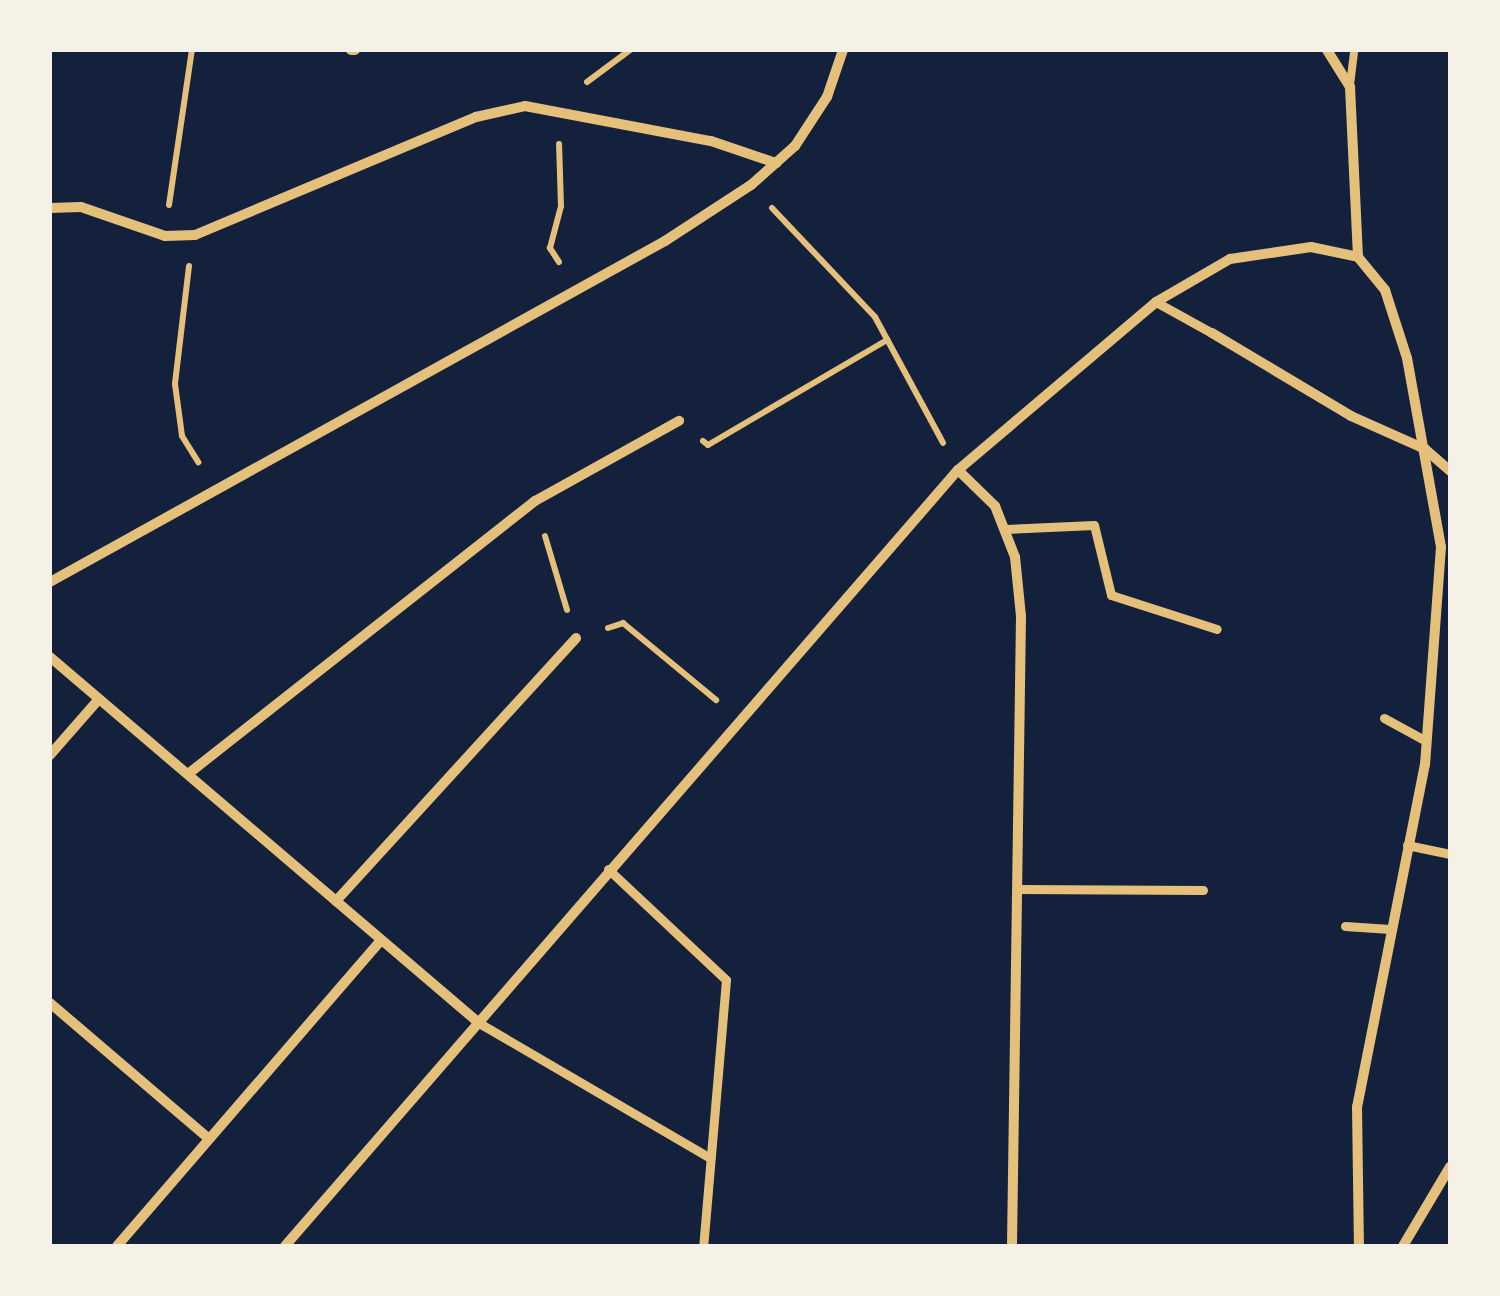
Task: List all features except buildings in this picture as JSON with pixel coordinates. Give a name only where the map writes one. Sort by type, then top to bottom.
[{"type":"street","points":[[50,582],[578,290],[751,185],[776,163],[827,97],[843,50]]},
{"type":"street","points":[[1326,50],[1350,86],[1358,256],[1385,290],[1425,449],[1441,547],[1426,742],[1357,1107],[1358,1246]]},
{"type":"street","points":[[50,208],[80,207],[165,236],[195,235],[499,108],[549,110],[711,141],[776,163]]},
{"type":"street","points":[[284,1246],[958,470],[1156,302],[1230,259],[1311,247],[1358,256]]},
{"type":"street","points":[[1156,302],[1351,416],[1425,449],[1450,471]]},
{"type":"street","points":[[188,774],[535,501],[679,421]]},
{"type":"street","points":[[958,470],[995,506],[1014,557],[1021,616],[1012,1246]]},
{"type":"street","points":[[1004,529],[1094,526],[1110,595],[1218,628]]},
{"type":"street","points":[[336,901],[576,638]]},
{"type":"street","points":[[50,657],[479,1023],[710,1158]]},
{"type":"street","points":[[50,755],[99,699]]},
{"type":"street","points":[[1384,718],[1426,742]]},
{"type":"street","points":[[1407,845],[1450,854]]},
{"type":"street","points":[[608,869],[726,980],[703,1246]]},
{"type":"street","points":[[1017,889],[1203,890]]},
{"type":"street","points":[[1345,926],[1390,929]]},
{"type":"street","points":[[117,1246],[381,940]]},
{"type":"street","points":[[50,1003],[209,1139]]},
{"type":"street","points":[[1403,1246],[1450,1167]]},
{"type":"lane","points":[[1350,86],[1354,50]]},
{"type":"path","points":[[165,236],[192,50]]},
{"type":"path","points":[[549,110],[562,155],[562,206],[550,248],[578,290]]},
{"type":"path","points":[[751,185],[874,318],[958,470]]},
{"type":"path","points":[[195,235],[179,311],[175,384],[182,436],[220,488]]},
{"type":"path","points":[[679,421],[708,446],[886,340]]},
{"type":"path","points":[[535,501],[576,638],[623,623],[739,719]]}]
